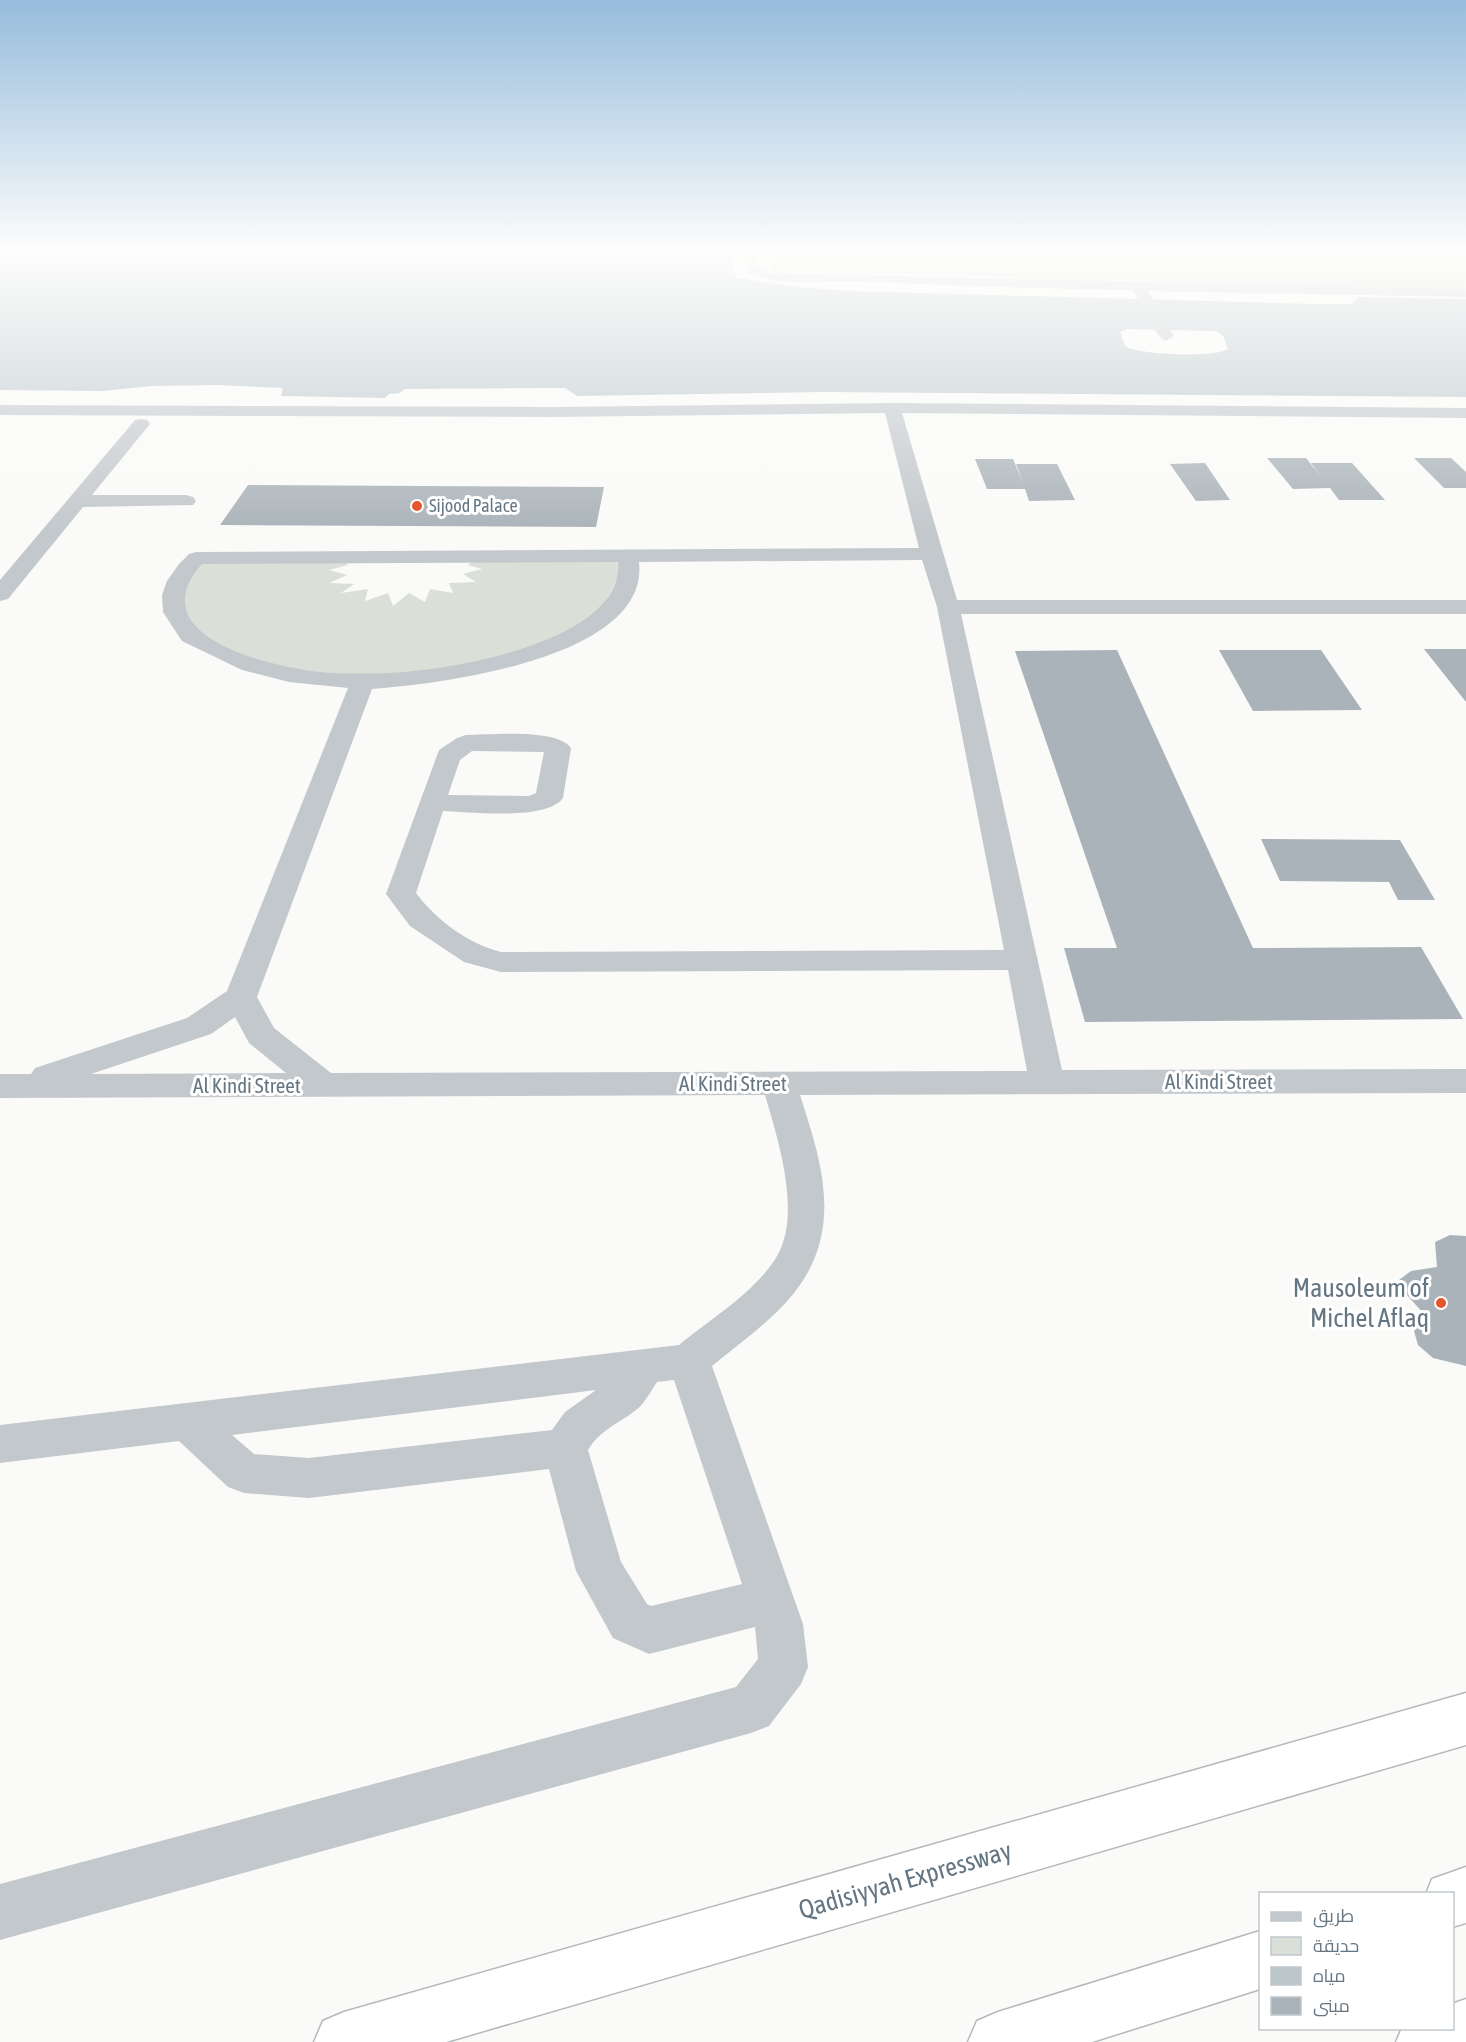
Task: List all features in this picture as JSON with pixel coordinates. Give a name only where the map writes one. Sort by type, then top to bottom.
[{"type":"highway","name":"Qadisiyyah Expressway","points":[[344,2042],[1466,1719]]},
{"type":"highway","points":[[1010,2038],[1259,1959]]},
{"type":"highway","points":[[1426,2042],[1466,2029]]},
{"type":"street","points":[[892,408],[931,554],[948,608],[1047,1083]]},
{"type":"street","points":[[0,410],[553,412],[892,408],[1466,413]]},
{"type":"street","points":[[0,594],[141,424]]},
{"type":"street","points":[[77,501],[186,501]]},
{"type":"street","points":[[628,556],[629,581],[615,606],[584,630],[551,646],[493,666],[446,676],[394,681],[336,680],[281,673],[228,657],[190,636],[173,609],[176,581],[196,558],[931,554]]},
{"type":"street","points":[[948,608],[1466,608]]},
{"type":"street","points":[[7,1086],[199,1026],[241,997],[363,680]]},
{"type":"street","points":[[432,803],[400,894],[421,920],[475,955],[501,962],[1022,960]]},
{"type":"street","points":[[241,997],[261,1035],[323,1085]]},
{"type":"street","name":"Al Kindi Street","points":[[7,1086],[1466,1081]]},
{"type":"street","points":[[771,1600],[649,1630],[630,1621],[600,1571],[565,1448],[580,1425],[599,1410],[623,1396],[781,1281],[795,1258],[804,1236],[807,1212],[796,1139],[779,1084]]},
{"type":"street","points":[[0,1444],[667,1364]]},
{"type":"street","points":[[0,1912],[750,1708],[783,1668],[779,1624],[771,1600],[667,1364]]},
{"type":"street","points":[[187,1421],[244,1473],[309,1478],[565,1448]]},
{"type":"green space","points":[[203,561],[346,561],[348,565],[329,570],[347,575],[329,583],[354,584],[341,593],[368,589],[365,601],[388,593],[393,606],[409,593],[425,602],[430,589],[453,593],[449,583],[476,582],[463,574],[482,569],[468,565],[473,561],[617,561],[620,573],[606,601],[591,620],[571,634],[552,641],[483,661],[447,667],[410,672],[334,673],[261,662],[227,650],[197,633],[184,618],[182,602],[186,588]]},
{"type":"water","points":[[0,344],[1124,344],[1145,352],[1208,354],[1228,349],[1226,344],[1466,344],[1466,397],[821,392],[577,396],[565,388],[405,389],[400,393],[389,394],[385,398],[281,396],[283,388],[217,385],[151,386],[103,391],[0,390]]},
{"type":"building","points":[[1267,458],[1306,458],[1322,478],[1311,463],[1352,463],[1385,500],[1339,500],[1330,488],[1293,489]]},
{"type":"building","points":[[1414,458],[1451,458],[1466,472],[1466,488],[1444,488]]},
{"type":"building","points":[[975,459],[1013,459],[1023,483],[1016,464],[1057,464],[1075,500],[1029,501],[1025,489],[987,489]]},
{"type":"building","points":[[1205,463],[1230,500],[1196,501],[1170,464]]},
{"type":"building","name":"Sijood Palace","points":[[248,485],[604,487],[596,527],[220,525]]},
{"type":"building","points":[[1424,649],[1466,649],[1466,702]]},
{"type":"building","points":[[1117,650],[1253,948],[1421,947],[1463,1019],[1085,1022],[1064,948],[1117,948],[1015,651]]},
{"type":"building","points":[[1219,650],[1321,650],[1362,710],[1253,711]]},
{"type":"building","points":[[1261,839],[1400,840],[1435,900],[1398,900],[1389,882],[1280,881]]},
{"type":"building","name":"Mausoleum of Michel Aflaq","points":[[1450,1235],[1466,1236],[1466,1366],[1433,1358],[1418,1345],[1414,1331],[1424,1314],[1406,1294],[1399,1280],[1411,1271],[1437,1267],[1435,1242]]},
{"type":"place","name":"Sijood Palace","points":[[417,506]]},
{"type":"place","name":"Mausoleum of Michel Aflaq","points":[[1441,1303]]}]
